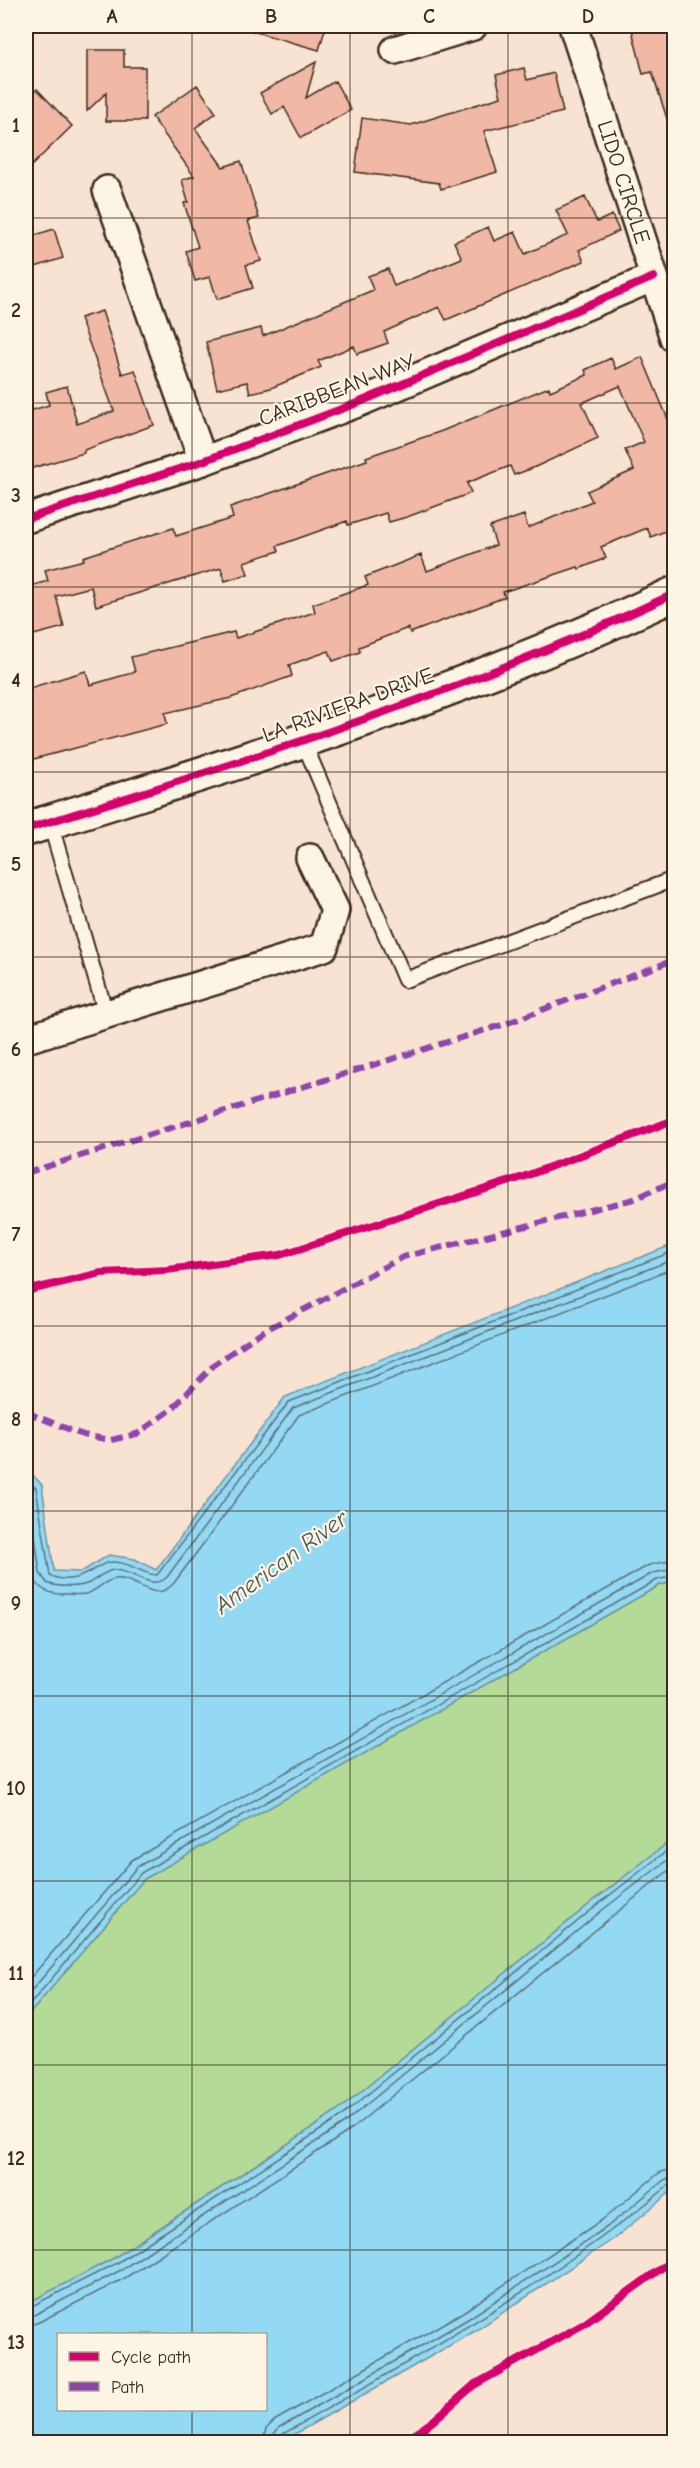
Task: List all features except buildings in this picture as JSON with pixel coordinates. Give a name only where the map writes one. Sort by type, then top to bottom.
[{"type":"street","points":[[395,50],[473,26]]},
{"type":"street","name":"LIDO CIRCLE","points":[[573,26],[675,338]]},
{"type":"street","points":[[106,190],[203,461]]},
{"type":"street","name":"CARIBBEAN WAY","points":[[26,519],[203,461],[360,402],[654,277]]},
{"type":"street","name":"LA RIVIERA DRIVE","points":[[38,826],[303,741],[458,685],[625,617],[675,594]]},
{"type":"street","points":[[26,1039],[324,947],[335,910],[310,858]]},
{"type":"lane","points":[[303,741],[405,980],[675,879]]},
{"type":"lane","points":[[38,826],[106,1014]]},
{"type":"green space","points":[[674,1582],[674,1838],[597,1898],[335,2113],[114,2258],[26,2304],[26,2018],[144,1879],[660,1585]]},
{"type":"water","name":"American River","points":[[674,1244],[674,1582],[660,1585],[144,1879],[26,2018],[26,1474],[31,1473],[42,1485],[54,1571],[81,1572],[109,1555],[135,1559],[156,1570],[285,1397]]},
{"type":"water","points":[[674,1838],[674,2189],[615,2238],[475,2331],[281,2442],[26,2442],[26,2304],[114,2258],[335,2113],[597,1898]]},
{"type":"marked path","points":[[26,1173],[505,1024],[674,960]]},
{"type":"marked path","points":[[26,1412],[83,1435],[111,1440],[137,1434],[171,1410],[216,1363],[260,1333],[403,1257],[634,1199],[674,1181]]},
{"type":"marked path","points":[[663,2442],[674,2436]]},
{"type":"cycle path","points":[[26,519],[203,461],[360,402],[654,277]]},
{"type":"cycle path","points":[[26,829],[190,778],[354,723],[516,662],[674,594]]},
{"type":"cycle path","points":[[26,1291],[101,1273],[167,1270],[280,1255],[523,1177],[674,1120]]},
{"type":"cycle path","points":[[404,2442],[433,2421],[474,2385],[584,2324],[674,2259]]}]
